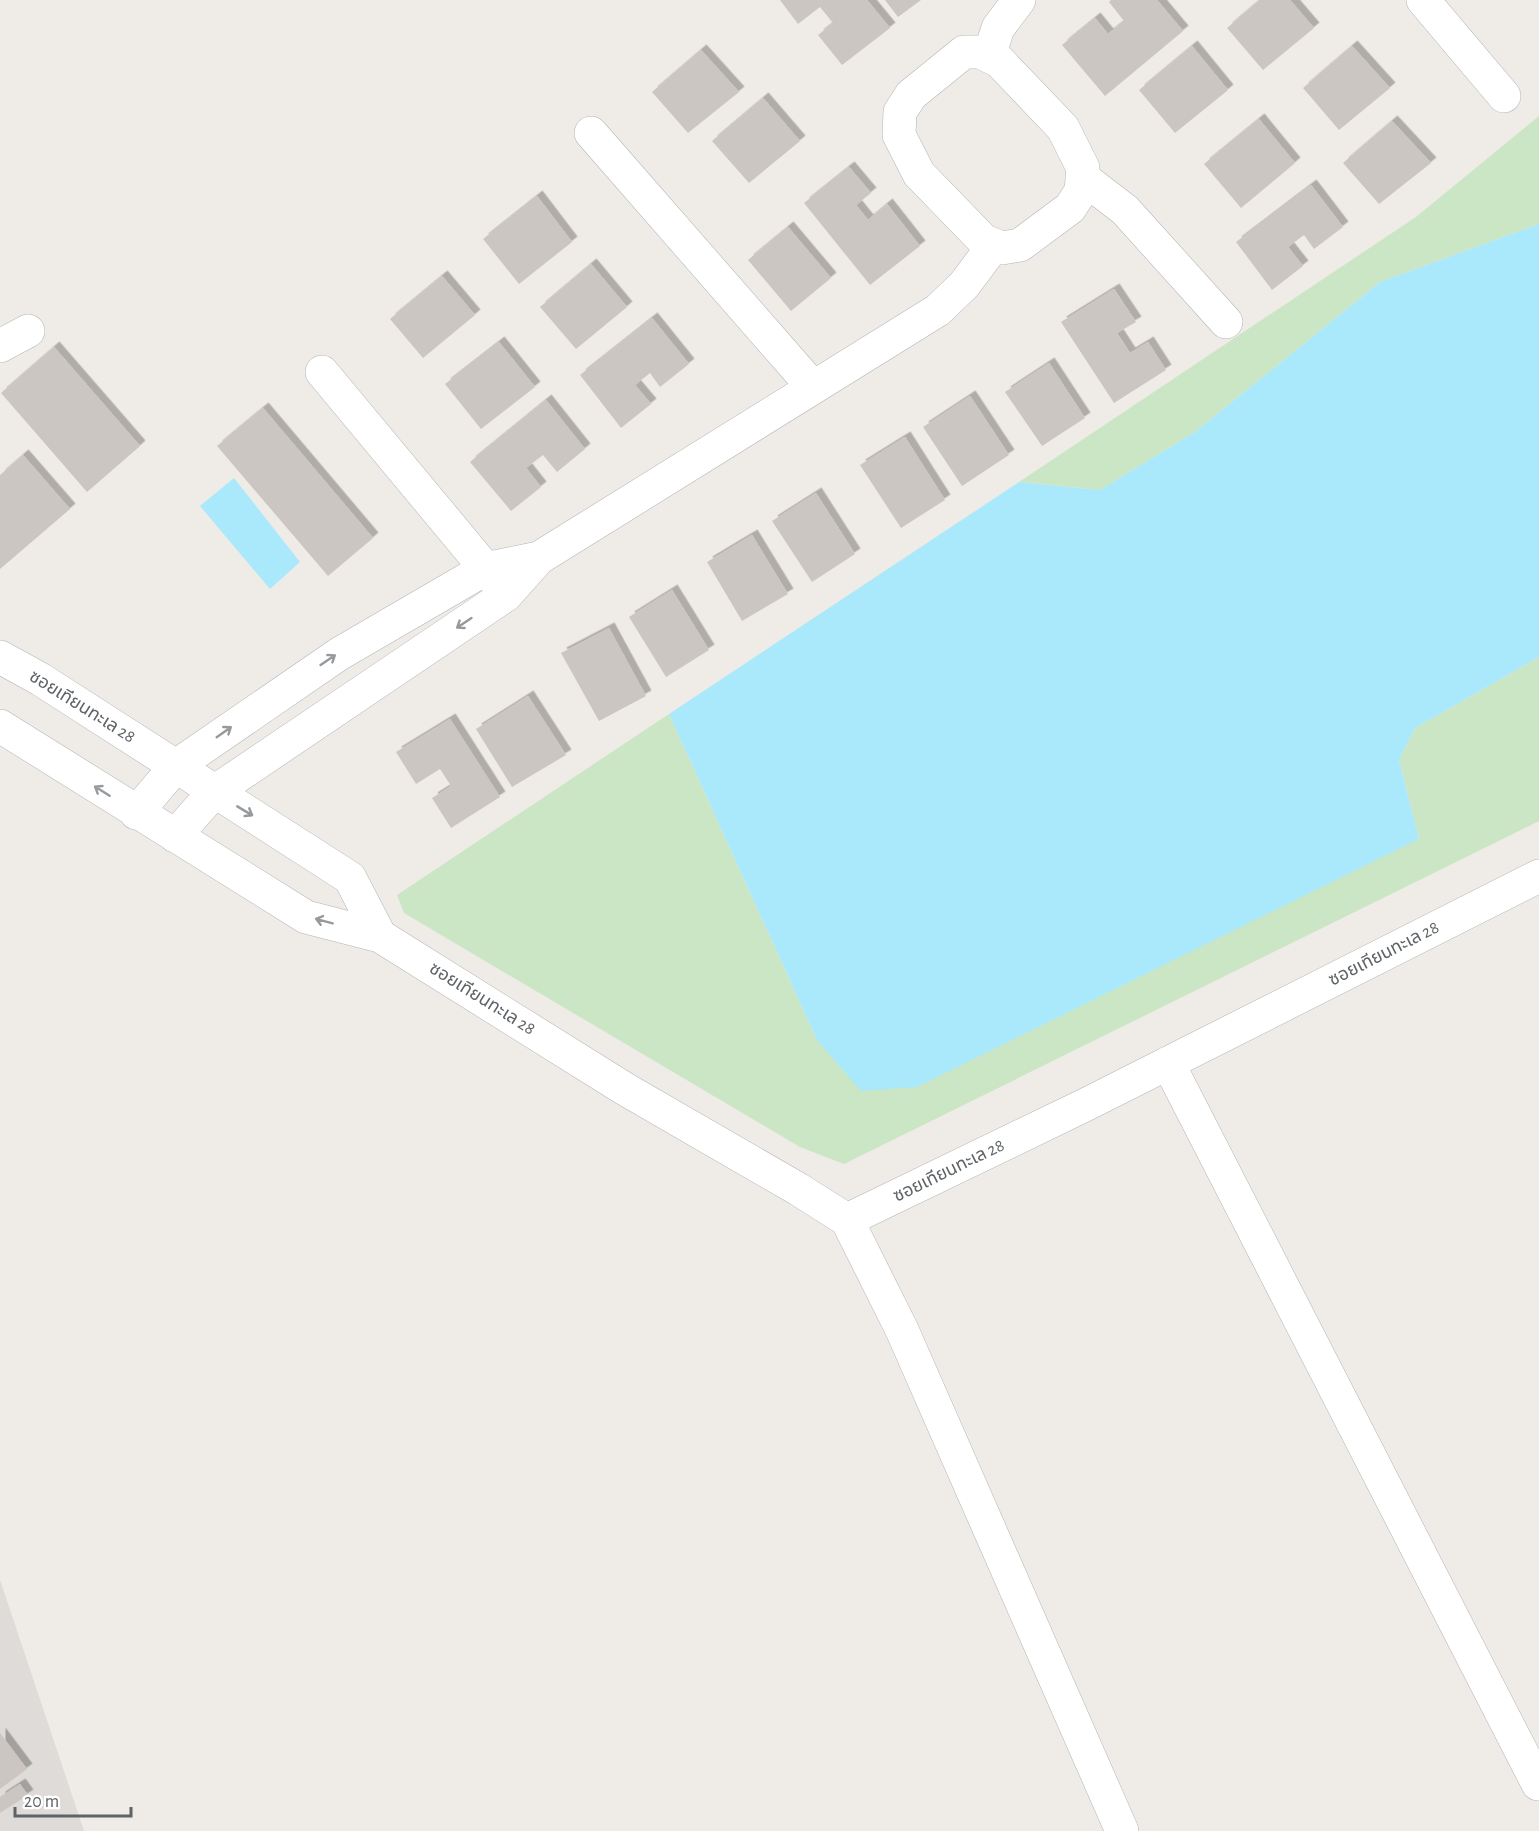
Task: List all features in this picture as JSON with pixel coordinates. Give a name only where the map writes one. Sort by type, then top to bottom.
[{"type":"street","points":[[989,56],[998,28],[1018,0]]},
{"type":"street","points":[[1423,0],[1504,96]]},
{"type":"street","points":[[964,52],[980,52],[989,56],[999,61],[1063,128],[1083,168],[1081,191],[1070,208],[1042,231],[1020,245],[1002,248],[984,241],[919,174],[899,135],[900,112],[911,95],[964,52]]},
{"type":"street","points":[[591,133],[812,386]]},
{"type":"street","points":[[1082,177],[1125,210],[1226,322]]},
{"type":"street","points":[[175,836],[214,792],[506,595],[539,558],[812,386],[938,310],[964,285],[994,245]]},
{"type":"street","points":[[322,372],[506,595]]},
{"type":"street","points":[[136,813],[176,766],[339,654],[485,569],[539,558]]},
{"type":"street","name":"ซอยเทียนทะเล 28","points":[[0,657],[40,679],[350,878],[380,936]]},
{"type":"street","name":"ซอยเทียนทะเล 28","points":[[0,726],[306,917],[380,936],[625,1089],[847,1220],[1168,1063],[1539,876]]},
{"type":"street","points":[[1168,1063],[1538,1785]]},
{"type":"street","points":[[847,1220],[902,1330],[1122,1831]]},
{"type":"shaded area","points":[[0,1580],[84,1831],[0,1831]]},
{"type":"green space","points":[[1539,116],[1539,224],[1380,282],[1195,432],[1100,490],[1019,482],[1416,217]]},
{"type":"green space","points":[[1539,657],[1539,821],[844,1164],[800,1147],[404,913],[397,895],[669,714],[817,1040],[1419,839],[1399,760],[1415,728]]},
{"type":"water","points":[[1539,224],[1539,657],[1415,728],[1399,760],[1419,839],[917,1087],[861,1091],[817,1040],[669,714],[1019,482],[1100,490],[1195,432],[1380,282]]},
{"type":"water","points":[[234,478],[300,562],[270,589],[200,506]]},
{"type":"building","points":[[780,0],[867,0],[890,28],[842,65],[818,35],[833,23],[820,7],[798,24]]},
{"type":"building","points":[[885,0],[921,0],[898,17]]},
{"type":"building","points":[[1111,0],[1157,0],[1183,31],[1105,96],[1062,45],[1095,18],[1108,34],[1124,21],[1109,2]]},
{"type":"building","points":[[1260,0],[1290,0],[1314,28],[1263,70],[1227,28]]},
{"type":"building","points":[[1192,46],[1228,90],[1175,133],[1139,90]]},
{"type":"building","points":[[1352,46],[1390,88],[1339,130],[1303,88]]},
{"type":"building","points":[[701,50],[739,92],[688,133],[652,92]]},
{"type":"building","points":[[763,98],[800,141],[749,183],[712,141]]},
{"type":"building","points":[[1259,119],[1295,163],[1241,208],[1204,164]]},
{"type":"building","points":[[1392,121],[1431,163],[1379,204],[1343,163]]},
{"type":"building","points":[[849,167],[871,193],[856,205],[868,220],[887,204],[920,246],[870,285],[804,203]]},
{"type":"building","points":[[1311,185],[1343,227],[1314,249],[1304,235],[1288,247],[1303,266],[1272,290],[1236,242]]},
{"type":"building","points":[[537,196],[572,242],[519,284],[483,239]]},
{"type":"building","points":[[788,227],[831,278],[791,311],[748,260]]},
{"type":"building","points":[[591,264],[627,307],[576,349],[540,307]]},
{"type":"building","points":[[442,276],[475,315],[423,358],[390,319]]},
{"type":"building","points":[[1114,289],[1136,322],[1117,333],[1130,353],[1148,342],[1166,370],[1114,403],[1061,322]]},
{"type":"building","points":[[652,318],[689,364],[660,387],[650,373],[635,385],[651,404],[621,428],[580,375]]},
{"type":"building","points":[[499,342],[535,387],[481,429],[445,384]]},
{"type":"building","points":[[54,347],[140,446],[87,492],[1,393]]},
{"type":"building","points":[[1049,363],[1085,418],[1042,446],[1005,392]]},
{"type":"building","points":[[970,396],[1009,455],[962,486],[923,427]]},
{"type":"building","points":[[546,400],[585,449],[557,472],[543,455],[526,468],[541,487],[511,511],[470,462]]},
{"type":"building","points":[[263,408],[373,538],[328,576],[217,446]]},
{"type":"building","points":[[905,437],[945,500],[901,528],[860,465]]},
{"type":"building","points":[[23,455],[70,509],[0,569],[0,475]]},
{"type":"building","points":[[816,493],[855,554],[812,582],[772,521]]},
{"type":"building","points":[[752,535],[788,594],[742,621],[707,562]]},
{"type":"building","points":[[672,590],[709,650],[666,677],[629,617]]},
{"type":"building","points":[[609,628],[646,696],[599,721],[561,653]]},
{"type":"building","points":[[528,696],[566,755],[512,787],[476,729]]},
{"type":"building","points":[[450,719],[500,797],[451,828],[432,798],[451,786],[440,769],[416,784],[396,752]]},
{"type":"building","points":[[0,1733],[27,1769],[0,1789]]},
{"type":"building","points":[[20,1784],[28,1795],[0,1813],[0,1797]]}]
